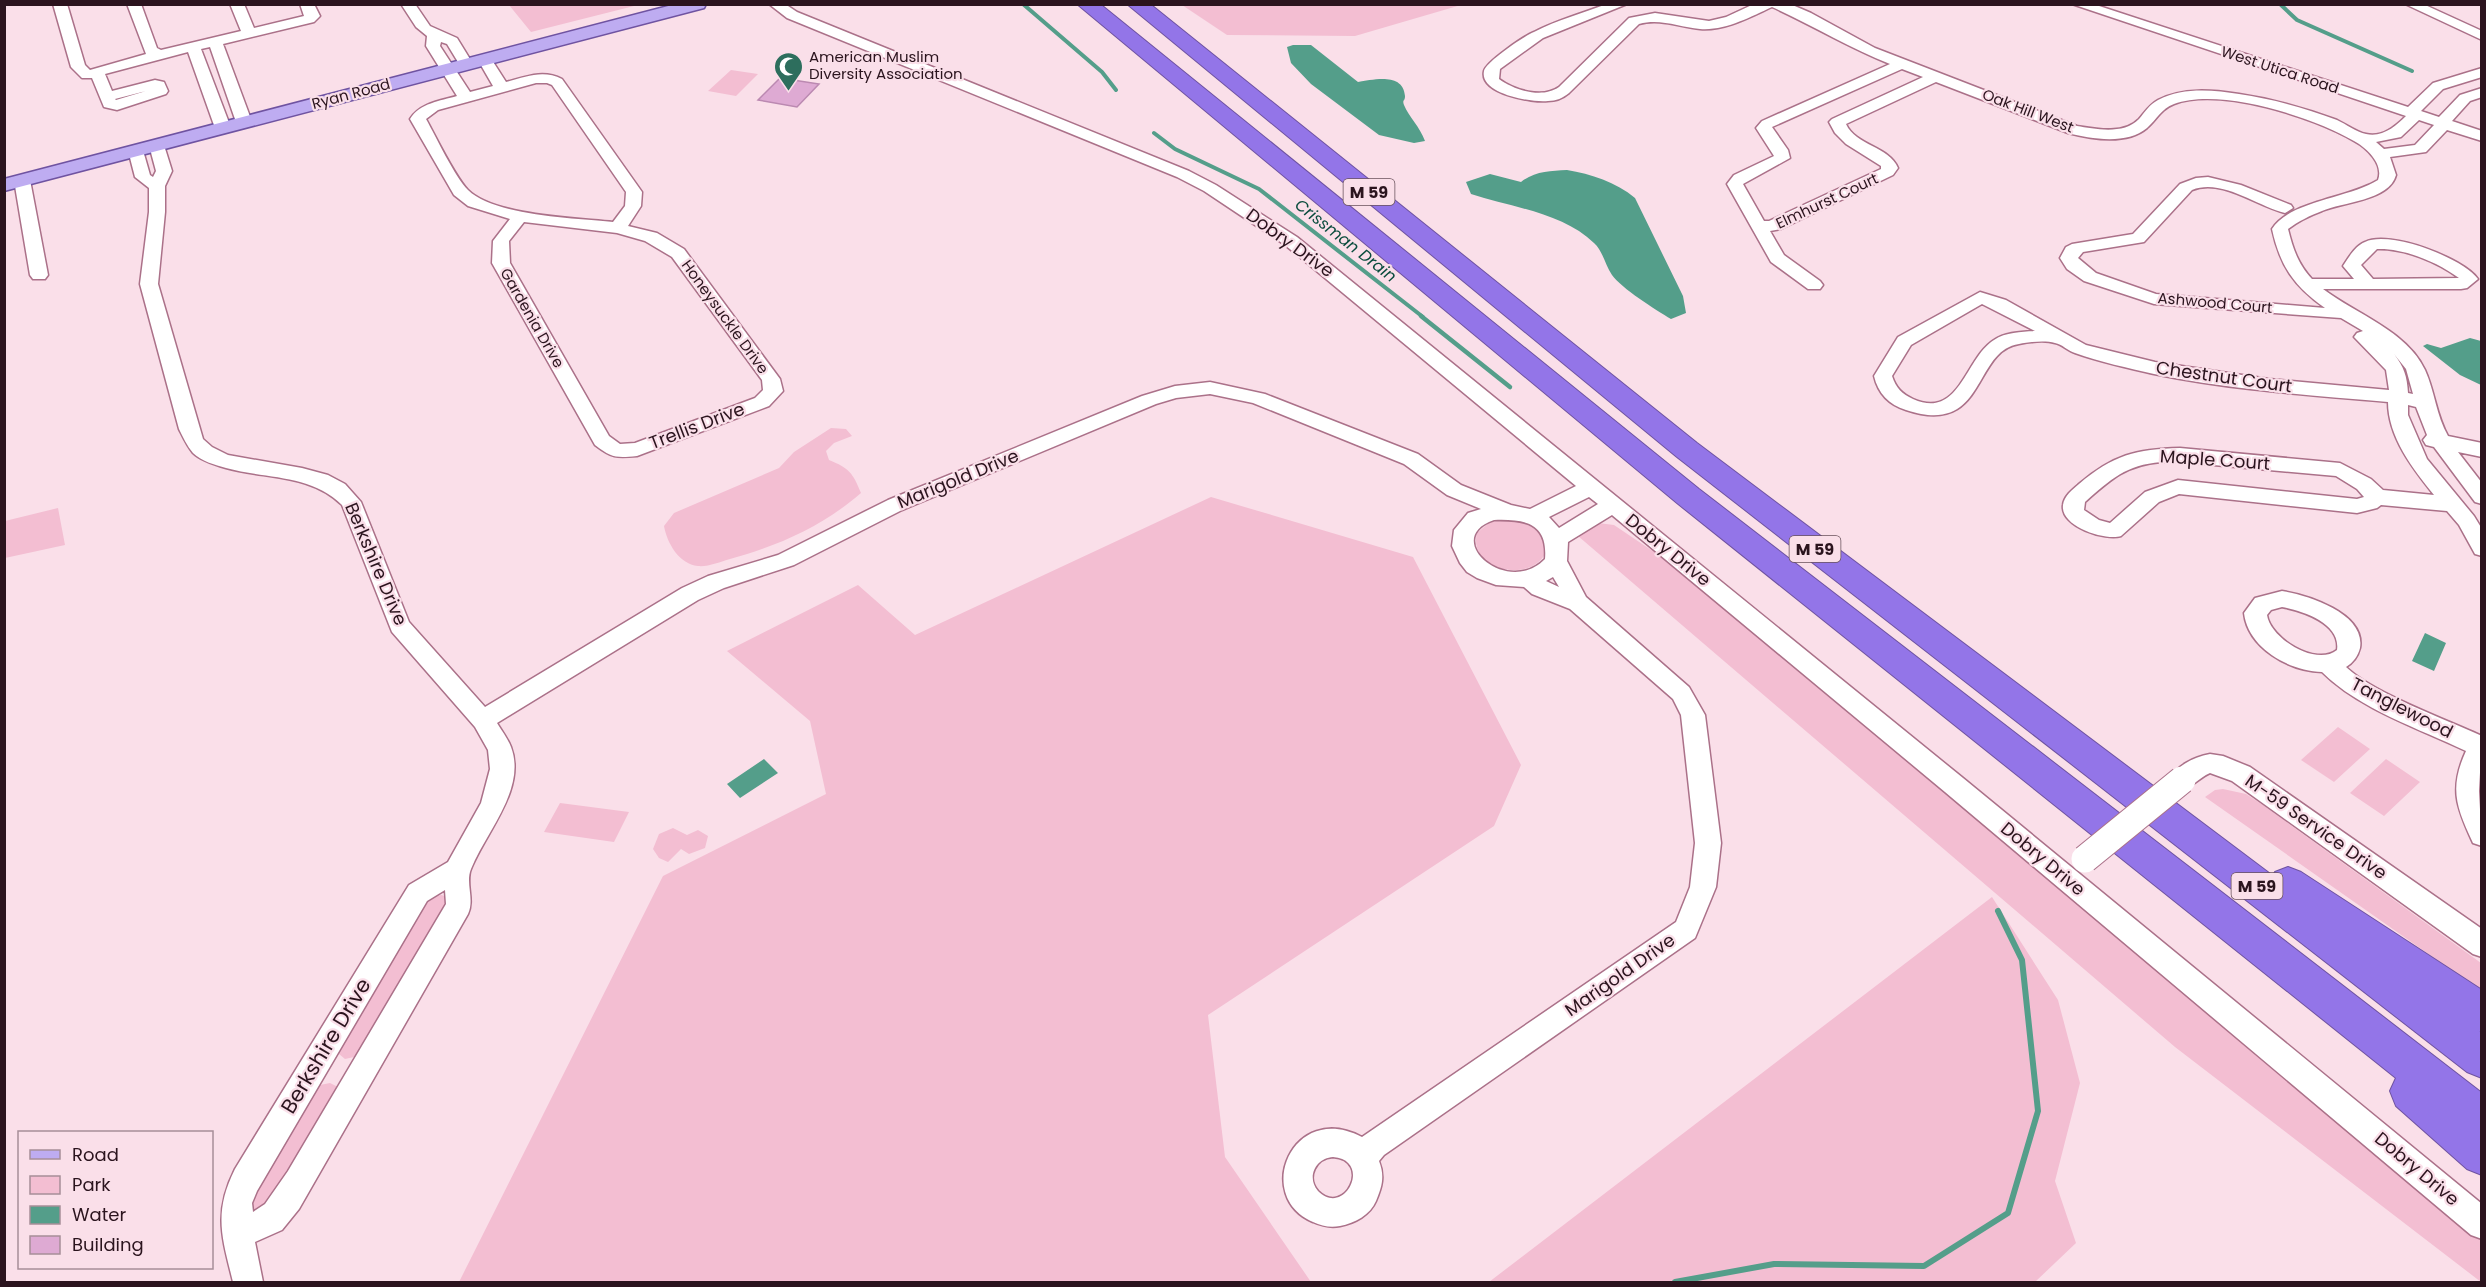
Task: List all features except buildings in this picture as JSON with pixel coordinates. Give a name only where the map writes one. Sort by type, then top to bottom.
[{"type":"highway","name":"M 59","points":[[1087,4],[1679,489],[2481,1120]]},
{"type":"highway","name":"M 59","points":[[1137,4],[1221,70],[1640,414],[2481,1058]]},
{"type":"highway","points":[[2032,715],[2481,1013]]},
{"type":"highway","points":[[2199,898],[2481,1154]]},
{"type":"main road","name":"Ryan Road","points":[[13,182],[698,4]]},
{"type":"street","points":[[60,4],[78,67],[87,75],[161,54],[216,43],[309,19],[313,16],[307,4]]},
{"type":"street","points":[[134,4],[151,51],[161,54]]},
{"type":"street","points":[[237,4],[248,30],[247,34]]},
{"type":"street","points":[[408,4],[423,28],[434,37],[433,45],[502,88]]},
{"type":"street","name":"Dobry Drive","points":[[775,4],[792,15],[1137,154],[1210,188],[1305,252],[2062,875],[2481,1224]]},
{"type":"street","points":[[1621,4],[1538,35],[1494,66],[1491,71],[1492,80],[1502,87],[1550,97],[1564,90],[1634,21],[1662,17],[1709,25],[1767,4]]},
{"type":"street","name":"Oak Hill West","points":[[1777,4],[1806,16],[1865,49],[2053,124],[2085,132],[2127,131],[2141,125],[2155,109],[2165,102],[2190,96],[2220,95],[2281,106],[2328,123],[2364,140],[2380,154]]},
{"type":"street","name":"West Utica Road","points":[[2078,4],[2481,136]]},
{"type":"street","points":[[2411,4],[2481,36]]},
{"type":"street","points":[[216,43],[244,122]]},
{"type":"street","points":[[194,48],[223,128]]},
{"type":"street","name":"Elmhurst Court","points":[[1815,285],[1777,258],[1735,184],[1740,178],[1782,158],[1780,150],[1764,129],[1767,124],[1903,63]]},
{"type":"street","points":[[466,64],[466,98]]},
{"type":"street","points":[[97,72],[106,97]]},
{"type":"street","points":[[2364,140],[2396,134],[2438,86],[2481,72]]},
{"type":"street","name":"Elmhurst Court","points":[[1758,225],[1768,227],[1775,225],[1887,172],[1890,168],[1888,163],[1853,142],[1839,128],[1837,122],[1937,76]]},
{"type":"street","points":[[520,217],[474,203],[460,192],[420,123],[419,116],[424,111],[542,78],[557,82],[634,192],[633,206],[618,228]]},
{"type":"street","points":[[2481,92],[2465,98],[2420,148],[2380,154],[2388,169],[2387,179],[2380,188],[2349,199],[2284,216],[2280,228],[2285,255],[2307,284],[2375,347],[2395,369],[2398,378],[2398,415],[2418,462],[2467,521],[2481,549]]},
{"type":"street","name":"Berkshire Drive","points":[[157,145],[164,171],[157,186],[157,212],[149,284],[189,429],[196,443],[206,452],[223,459],[325,481],[341,490],[351,502],[400,626],[483,720],[500,748],[502,770],[493,805],[457,870],[418,893],[246,1180],[236,1210],[236,1228],[247,1277]]},
{"type":"street","points":[[136,150],[143,177],[157,186]]},
{"type":"street","name":"Ashwood Court","points":[[2284,216],[2213,182],[2195,181],[2186,187],[2138,238],[2084,246],[2072,251],[2069,258],[2073,266],[2090,277],[2154,298],[2333,309]]},
{"type":"street","points":[[13,182],[39,275]]},
{"type":"street","name":"Honeysuckle Drive","points":[[520,217],[618,228],[651,237],[667,245],[683,258],[771,379],[773,391]]},
{"type":"street","name":"Gardenia Drive","points":[[520,217],[501,242],[501,263],[602,440],[616,451]]},
{"type":"street","points":[[2307,284],[2368,284],[2461,284],[2469,279],[2460,270],[2444,263],[2396,245],[2381,243],[2371,245],[2352,266],[2368,284]]},
{"type":"street","name":"Chestnut Court","points":[[2055,337],[2020,338],[2004,342],[1993,350],[1957,401],[1942,408],[1919,407],[1905,402],[1883,382],[1883,376],[1904,341],[1977,298],[1983,297],[2000,304],[2080,349],[2174,372],[2269,385],[2398,397],[2424,402]]},
{"type":"street","points":[[2333,309],[2384,337],[2407,355],[2419,374],[2424,402],[2441,441],[2452,460],[2481,497]]},
{"type":"street","name":"Marigold Drive","points":[[483,720],[697,590],[786,560],[889,507],[1166,394],[1210,388],[1258,398],[1411,459],[1454,490],[1506,511],[1532,517],[1550,529],[1578,603]]},
{"type":"street","name":"Trellis Drive","points":[[616,451],[637,449],[752,406],[769,397],[773,391]]},
{"type":"street","points":[[2407,435],[2481,450]]},
{"type":"street","name":"Maple Court","points":[[2377,497],[2370,503],[2357,506],[2178,487],[2152,497],[2114,531],[2091,525],[2078,516],[2073,507],[2073,501],[2077,496],[2112,466],[2136,457],[2157,455],[2180,455],[2340,470],[2364,484],[2377,497],[2481,502]]},
{"type":"street","points":[[1532,517],[1591,487]]},
{"type":"street","points":[[1454,490],[1461,514],[1469,524]]},
{"type":"street","points":[[1529,579],[1546,572],[1557,550],[1613,505]]},
{"type":"street","name":"Marigold Drive","points":[[1362,1158],[1374,1145],[1686,930],[1703,888],[1708,843],[1693,715],[1681,693],[1578,603],[1540,588],[1529,579],[1498,578],[1473,564],[1465,554],[1462,544],[1463,533],[1469,524],[1485,514],[1506,511]]},
{"type":"street","name":"Tanglewood","points":[[2328,663],[2343,678],[2367,694],[2481,744]]},
{"type":"street","points":[[2481,744],[2469,769],[2467,784],[2470,810],[2481,834]]},
{"type":"street","name":"M-59 Service Drive","points":[[2062,875],[2085,859],[2198,765],[2207,763],[2226,766],[2241,774],[2481,945]]},
{"type":"street","name":"Berkshire Drive","points":[[247,1277],[263,1232],[299,1182],[459,906],[457,870]]},
{"type":"street","points":[[236,1210],[239,1221],[247,1226],[255,1227],[273,1218]]},
{"type":"green space","points":[[509,5],[638,5],[531,32]]},
{"type":"green space","points":[[1182,5],[1461,5],[1355,36],[1227,35]]},
{"type":"green space","points":[[731,70],[758,74],[736,96],[708,91]]},
{"type":"green space","points":[[831,428],[846,429],[852,436],[834,443],[826,451],[829,460],[849,472],[861,493],[846,505],[799,534],[748,554],[714,564],[698,566],[691,564],[675,552],[664,526],[674,513],[779,468],[794,452]]},
{"type":"green space","points":[[1211,497],[1413,557],[1521,765],[1494,826],[1208,1015],[1225,1157],[1311,1282],[459,1282],[663,876],[826,794],[810,721],[727,651],[858,585],[915,635]]},
{"type":"green space","points":[[58,508],[65,545],[5,558],[5,521]]},
{"type":"green space","points":[[1501,520],[1524,523],[1536,530],[1545,542],[1547,550],[1540,561],[1517,570],[1503,569],[1482,557],[1477,546],[1477,533],[1490,522]]},
{"type":"green space","points":[[1598,523],[1614,525],[1660,556],[2481,1240],[2481,1282],[2175,1047],[1578,536]]},
{"type":"green space","points":[[2338,727],[2370,749],[2334,782],[2301,760]]},
{"type":"green space","points":[[2386,759],[2420,782],[2384,816],[2350,793]]},
{"type":"green space","points":[[2223,789],[2246,794],[2263,805],[2481,963],[2481,991],[2205,797],[2215,790]]},
{"type":"green space","points":[[560,803],[629,812],[614,842],[544,832]]},
{"type":"green space","points":[[673,828],[687,835],[698,830],[708,836],[705,848],[689,854],[681,849],[668,862],[659,858],[653,849],[659,834]]},
{"type":"green space","points":[[442,895],[447,898],[449,905],[364,1051],[345,1059],[339,1054],[338,1047],[424,902],[432,896]]},
{"type":"green space","points":[[1992,897],[2058,1000],[2080,1083],[2055,1181],[2076,1243],[2035,1282],[1489,1282]]},
{"type":"green space","points":[[330,1083],[338,1087],[337,1097],[263,1210],[254,1211],[250,1208],[255,1186],[311,1093],[320,1085]]},
{"type":"water","points":[[1311,45],[1358,82],[1386,79],[1399,83],[1405,96],[1404,105],[1425,141],[1414,143],[1379,135],[1311,84],[1291,63],[1287,47]]},
{"type":"water","points":[[1567,170],[1620,187],[1635,198],[1683,296],[1686,313],[1671,319],[1648,305],[1612,275],[1597,246],[1581,233],[1536,212],[1471,194],[1466,182],[1490,174],[1521,182],[1537,174]]},
{"type":"water","points":[[2470,338],[2481,341],[2481,385],[2460,375],[2423,346],[2427,344],[2441,348]]},
{"type":"water","points":[[2425,633],[2446,643],[2434,671],[2412,661]]},
{"type":"water","points":[[764,759],[778,773],[740,798],[727,784]]},
{"type":"waterway","name":"Crissman Drain","points":[[1023,4],[1102,72],[1116,90]]},
{"type":"waterway","points":[[2280,4],[2297,20],[2412,71]]},
{"type":"waterway","name":"Crissman Drain","points":[[1154,133],[1175,149],[1259,189],[1423,317]]},
{"type":"waterway","name":"Crissman Drain","points":[[1421,316],[1510,387]]},
{"type":"waterway","name":"Crissman Drain","points":[[1675,1282],[1774,1264],[1924,1266],[2008,1213],[2038,1111],[2022,960],[1998,911]]},
{"type":"place","name":"American Muslim Diversity Association","points":[[788,92]]}]
